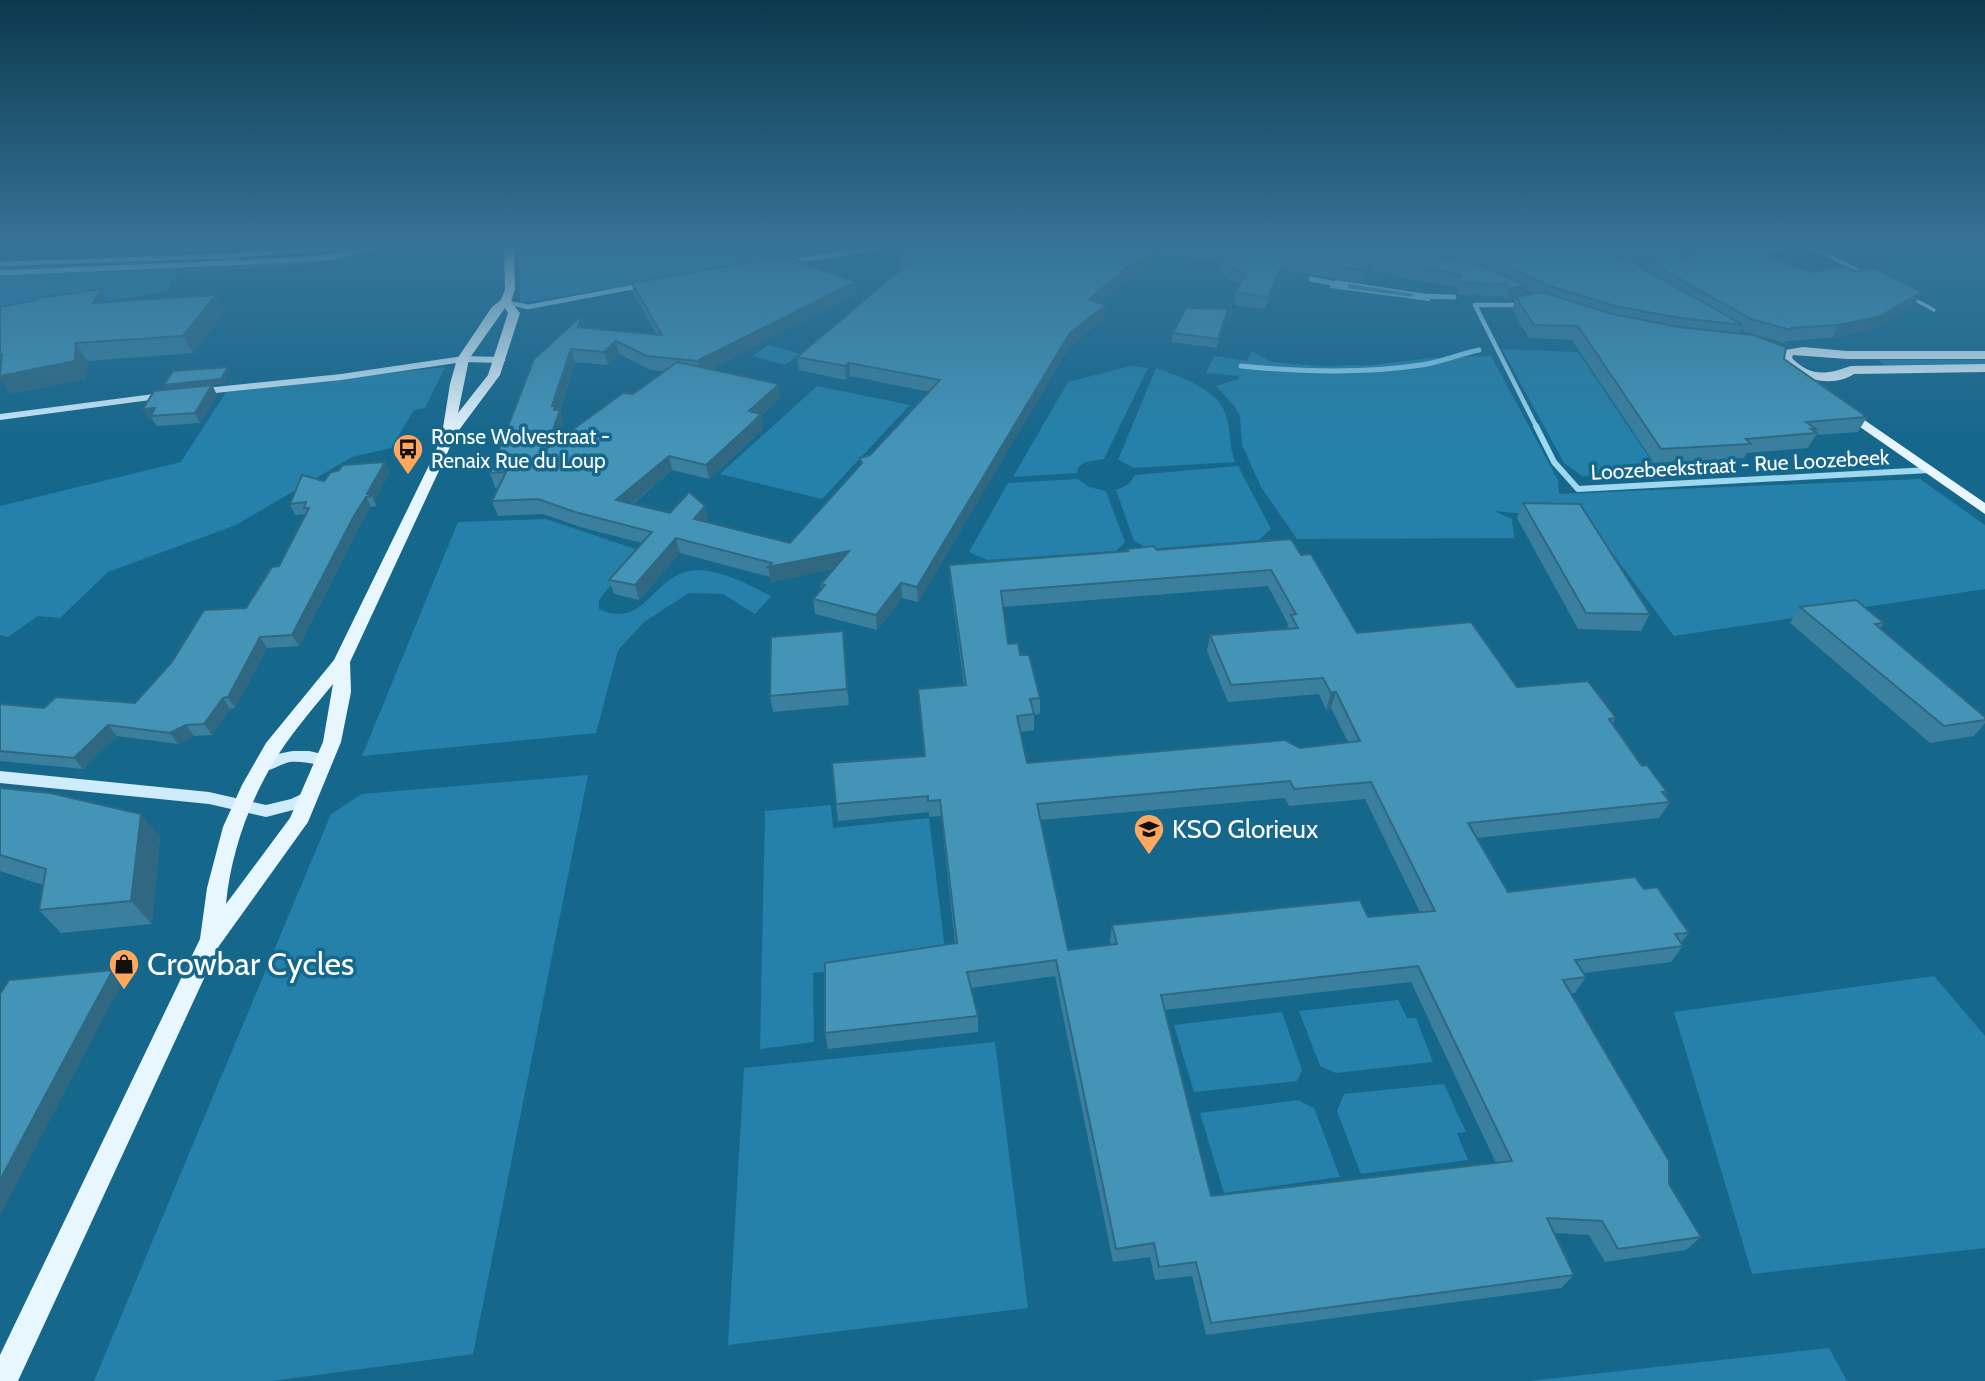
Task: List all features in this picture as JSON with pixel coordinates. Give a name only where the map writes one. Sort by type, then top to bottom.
[{"type":"main road","points":[[449,434],[456,384],[463,359],[494,311]]},
{"type":"main road","points":[[211,940],[217,888],[233,827],[242,806],[262,767],[316,691],[341,662],[449,434],[494,375],[513,311]]},
{"type":"main road","points":[[1823,353],[1840,359],[1850,370]]},
{"type":"main road","points":[[1786,355],[1810,373],[1837,377]]},
{"type":"main road","points":[[1786,355],[1985,355]]},
{"type":"main road","points":[[1786,355],[1814,391]]},
{"type":"main road","points":[[1985,368],[1850,370],[1828,386],[1831,397],[1985,510]]},
{"type":"main road","points":[[4,1381],[211,940],[298,822],[332,742],[342,692],[341,662]]},
{"type":"street","name":"Loozebeekstraat - Rue Loozebeek","points":[[1478,311],[1554,462],[1578,489],[1929,470]]},
{"type":"street","points":[[0,417],[97,402],[341,377],[463,359],[500,360]]},
{"type":"street","points":[[262,767],[300,754],[326,760]]},
{"type":"street","points":[[0,777],[162,792],[228,801],[266,811],[295,804],[310,796]]},
{"type":"shaded area","points":[[0,311],[49,311],[0,320]]},
{"type":"shaded area","points":[[768,345],[801,354],[785,365],[752,356]]},
{"type":"shaded area","points":[[1502,349],[1578,352],[1659,472],[1582,476],[1564,463]]},
{"type":"shaded area","points":[[1252,351],[1271,362],[1321,366],[1491,356],[1558,480],[1559,494],[1920,479],[1985,525],[1985,589],[1674,636],[1583,514],[1494,511],[1512,519],[1514,538],[1297,539],[1261,487],[1242,445],[1240,416],[1216,386],[1238,379],[1239,376],[1206,373],[1214,356],[1247,361]]},
{"type":"shaded area","points":[[1878,360],[1985,360],[1985,364],[1884,365]]},
{"type":"shaded area","points":[[1130,366],[1148,368],[1104,459],[1086,462],[1078,467],[1077,473],[1013,477],[1068,382]]},
{"type":"shaded area","points":[[445,367],[425,408],[414,410],[391,448],[352,457],[236,525],[108,572],[60,618],[38,616],[8,637],[0,635],[0,506],[181,462],[226,392]]},
{"type":"shaded area","points":[[1156,368],[1198,386],[1216,399],[1227,418],[1235,462],[1134,468],[1118,460]]},
{"type":"shaded area","points":[[817,386],[910,405],[822,499],[720,474]]},
{"type":"shaded area","points":[[1238,466],[1271,529],[1259,540],[1149,549],[1134,541],[1116,490],[1129,484],[1135,475]]},
{"type":"shaded area","points":[[1078,479],[1089,487],[1106,491],[1125,542],[1116,551],[988,560],[969,552],[1008,483]]},
{"type":"shaded area","points":[[546,519],[638,550],[599,600],[599,609],[615,614],[628,613],[639,607],[670,579],[699,570],[727,576],[771,596],[755,614],[723,594],[689,593],[644,622],[618,650],[596,733],[362,756],[458,522]]},
{"type":"shaded area","points":[[588,775],[473,1354],[272,1381],[94,1381],[331,814],[362,794]]},
{"type":"shaded area","points":[[831,805],[833,828],[929,818],[946,958],[813,973],[814,1042],[760,1049],[765,811]]},
{"type":"shaded area","points":[[1934,976],[1985,1036],[1985,1248],[1752,1274],[1674,1012]]},
{"type":"shaded area","points":[[1398,1000],[1407,1018],[1416,1018],[1433,1062],[1336,1073],[1320,1066],[1299,1011]]},
{"type":"shaded area","points":[[1282,1012],[1302,1070],[1297,1081],[1194,1092],[1174,1025]]},
{"type":"shaded area","points":[[995,1042],[1028,1308],[728,1345],[744,1068]]},
{"type":"shaded area","points":[[1444,1084],[1466,1132],[1457,1133],[1468,1160],[1361,1174],[1337,1111],[1344,1094]]},
{"type":"shaded area","points":[[1298,1100],[1314,1108],[1340,1177],[1224,1193],[1200,1113]]},
{"type":"shaded area","points":[[1829,1348],[1847,1381],[1529,1381]]},
{"type":"building","points":[[0,311],[203,311],[183,336],[76,343],[75,361],[0,376]]},
{"type":"building","points":[[648,311],[796,311],[697,361],[647,356],[616,341],[604,352],[571,349],[552,406],[555,406],[554,410],[560,410],[546,449],[623,393],[633,394],[677,362],[779,384],[749,411],[761,414],[706,465],[669,456],[616,500],[670,513],[689,492],[705,506],[694,519],[790,543],[862,463],[860,458],[870,455],[940,380],[849,363],[845,366],[797,357],[851,311],[1098,311],[1070,333],[917,587],[901,583],[876,615],[813,599],[825,585],[821,584],[849,551],[768,567],[772,563],[676,538],[635,585],[609,580],[652,532],[575,512],[538,499],[492,501],[506,472],[490,473],[534,359],[582,315],[578,327],[662,335]]},
{"type":"building","points":[[1184,311],[1227,311],[1218,339],[1173,333]]},
{"type":"building","points":[[1525,311],[1605,311],[1679,327],[1753,335],[1786,347],[1784,359],[1867,417],[1806,422],[1816,429],[1811,429],[1817,433],[1746,439],[1751,444],[1661,449],[1578,326],[1534,325]]},
{"type":"building","points":[[1645,311],[1719,311],[1743,325]]},
{"type":"building","points":[[1738,311],[1888,311],[1878,317],[1839,325],[1791,330],[1751,319]]},
{"type":"building","points":[[228,367],[221,379],[164,385],[173,371]]},
{"type":"building","points":[[212,385],[195,413],[151,416],[155,408],[143,409],[154,391]]},
{"type":"building","points":[[385,462],[367,494],[372,496],[366,497],[354,516],[292,635],[260,637],[228,697],[223,698],[204,724],[186,725],[170,733],[108,725],[74,758],[0,751],[0,704],[44,708],[56,697],[135,703],[172,662],[204,610],[246,608],[272,567],[279,566],[309,508],[304,508],[306,502],[290,504],[302,475],[324,481],[331,472],[338,471],[343,465]]},
{"type":"building","points":[[1523,503],[1580,504],[1650,614],[1586,613]]},
{"type":"building","points":[[1291,539],[1301,555],[1311,554],[1357,633],[1471,622],[1517,687],[1588,681],[1616,718],[1609,719],[1642,766],[1647,765],[1667,792],[1662,792],[1670,802],[1468,823],[1508,892],[1635,877],[1644,889],[1657,887],[1689,933],[1675,934],[1683,946],[1575,960],[1586,977],[1563,980],[1669,1161],[1669,1184],[1701,1237],[1618,1249],[1602,1221],[1547,1218],[1574,1275],[1211,1323],[1196,1262],[1159,1267],[1154,1243],[1116,1249],[1056,960],[967,972],[978,1016],[825,1033],[825,963],[957,943],[940,800],[928,801],[928,796],[836,804],[832,763],[925,756],[918,689],[966,685],[949,565],[1128,551],[1127,549],[1153,546],[1157,550]],"holes":[[[1271,570],[1296,614],[1291,615],[1298,628],[1210,635],[1231,685],[1323,678],[1331,693],[1336,692],[1360,741],[1300,748],[1285,740],[1027,763],[1017,716],[1034,714],[1030,699],[1040,698],[1029,655],[1020,655],[1018,643],[1008,644],[1001,591]],[[1290,781],[1294,789],[1371,782],[1435,911],[1368,917],[1360,900],[1112,925],[1117,944],[1068,950],[1037,804]],[[1418,966],[1512,1161],[1211,1196],[1161,995]]]},
{"type":"building","points":[[1856,600],[1884,623],[1875,624],[1985,717],[1985,720],[1944,726],[1800,607]]},
{"type":"building","points":[[843,631],[847,689],[770,696],[771,637]]},
{"type":"building","points":[[0,788],[50,793],[141,814],[131,901],[39,910],[46,869],[0,855]]},
{"type":"building","points":[[113,970],[0,1180],[0,994],[9,980]]},
{"type":"waterway","points":[[1241,366],[1308,371],[1376,370],[1428,364],[1479,350]]},
{"type":"place","name":"Ronse Wolvestraat - Renaix Rue du Loup","points":[[408,476]]},
{"type":"place","name":"KSO Glorieux","points":[[1149,856]]},
{"type":"place","name":"Crowbar Cycles","points":[[124,991]]}]
